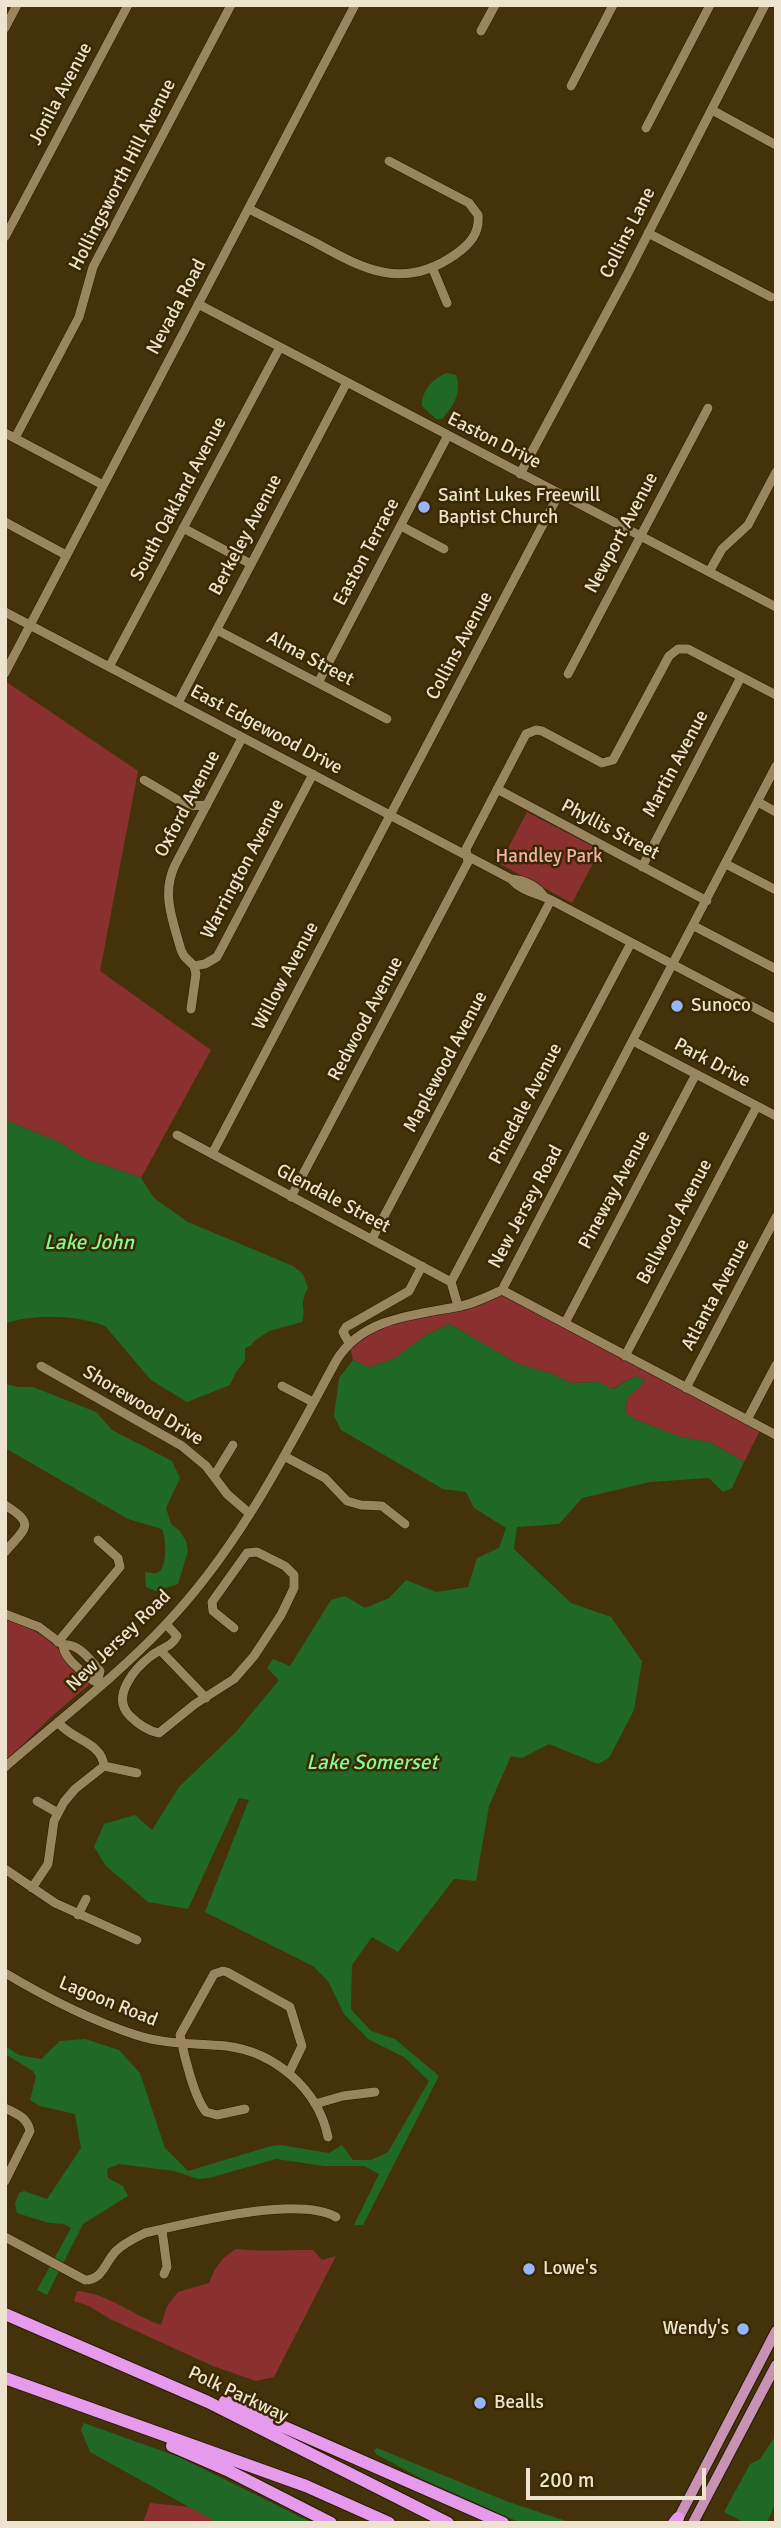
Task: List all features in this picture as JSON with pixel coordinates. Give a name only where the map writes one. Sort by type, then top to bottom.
[{"type":"highway","name":"Polk Parkway","points":[[5,2315],[263,2428],[448,2523]]},
{"type":"highway","points":[[58,2336],[95,2346],[503,2523]]},
{"type":"highway","points":[[5,2378],[306,2486],[389,2523]]},
{"type":"highway","points":[[43,2392],[63,2403],[227,2470],[331,2523]]},
{"type":"main road","points":[[676,2521],[776,2331]]},
{"type":"main road","points":[[693,2523],[776,2365]]},
{"type":"street","points":[[5,28],[17,5]]},
{"type":"street","name":"Jonila Avenue","points":[[5,237],[128,5]]},
{"type":"street","name":"Hollingsworth Hill Avenue","points":[[15,438],[79,317],[93,267],[232,5]]},
{"type":"street","name":"Nevada Road","points":[[5,673],[355,5]]},
{"type":"street","points":[[481,31],[495,5]]},
{"type":"street","points":[[571,86],[613,5]]},
{"type":"street","points":[[646,128],[710,5]]},
{"type":"street","name":"Collins Lane","points":[[520,474],[765,5]]},
{"type":"street","points":[[712,110],[776,145]]},
{"type":"street","points":[[249,209],[367,270],[398,274],[432,267],[451,257],[473,238],[477,231],[478,215],[468,203],[390,161]]},
{"type":"street","points":[[648,233],[771,297]]},
{"type":"street","points":[[432,267],[447,303]]},
{"type":"street","name":"Easton Drive","points":[[198,304],[447,437],[776,607]]},
{"type":"street","name":"South Oakland Avenue","points":[[109,667],[280,347]]},
{"type":"street","name":"Berkeley Avenue","points":[[178,703],[346,384]]},
{"type":"street","name":"Newport Avenue","points":[[568,674],[708,408]]},
{"type":"street","points":[[5,433],[103,485]]},
{"type":"street","name":"Easton Terrace","points":[[318,683],[447,437]]},
{"type":"street","points":[[709,572],[722,550],[748,525],[776,472]]},
{"type":"street","name":"Collins Avenue","points":[[391,815],[559,494]]},
{"type":"street","points":[[5,522],[66,555]]},
{"type":"street","points":[[401,526],[444,549]]},
{"type":"street","points":[[183,528],[251,564]]},
{"type":"street","name":"East Edgewood Drive","points":[[5,612],[511,879],[520,880],[540,890],[547,899],[776,1019]]},
{"type":"street","name":"Alma Street","points":[[217,630],[387,719]]},
{"type":"street","name":"Redwood Avenue","points":[[291,1197],[468,862],[466,849],[526,734],[536,730],[602,763],[614,760],[669,656],[678,649],[688,649],[741,677]]},
{"type":"street","points":[[741,677],[776,695]]},
{"type":"street","name":"Martin Avenue","points":[[642,867],[741,677]]},
{"type":"street","name":"Oxford Avenue","points":[[194,965],[181,950],[170,913],[167,890],[173,870],[243,738]]},
{"type":"street","name":"New Jersey Road","points":[[5,1767],[58,1723],[166,1624],[217,1563],[250,1514],[336,1361],[349,1343],[377,1324],[458,1306],[502,1290],[776,766]]},
{"type":"street","name":"Warrington Avenue","points":[[194,965],[205,964],[216,957],[313,774]]},
{"type":"street","points":[[144,780],[188,806],[207,805]]},
{"type":"street","name":"Phyllis Street","points":[[497,789],[707,901]]},
{"type":"street","points":[[758,802],[776,812]]},
{"type":"street","name":"Willow Avenue","points":[[212,1154],[391,815]]},
{"type":"street","points":[[726,864],[776,890]]},
{"type":"street","name":"Maplewood Avenue","points":[[372,1239],[547,899]]},
{"type":"street","points":[[694,926],[776,970]]},
{"type":"street","name":"Pinedale Avenue","points":[[451,1282],[631,943]]},
{"type":"street","points":[[191,1009],[196,974],[194,965]]},
{"type":"street","name":"Park Drive","points":[[633,1041],[776,1116]]},
{"type":"street","name":"Pineway Avenue","points":[[565,1323],[696,1074]]},
{"type":"street","name":"Bellwood Avenue","points":[[625,1356],[757,1105]]},
{"type":"street","name":"Glendale Street","points":[[177,1135],[451,1282]]},
{"type":"street","name":"Atlanta Avenue","points":[[686,1388],[776,1217]]},
{"type":"street","points":[[349,1343],[343,1332],[345,1327],[409,1291],[422,1266]]},
{"type":"street","points":[[451,1282],[458,1306]]},
{"type":"street","points":[[502,1290],[776,1436]]},
{"type":"street","points":[[747,1420],[776,1365]]},
{"type":"street","name":"Shorewood Drive","points":[[41,1366],[182,1446],[197,1457],[227,1494],[250,1514]]},
{"type":"street","points":[[282,1386],[313,1402]]},
{"type":"street","points":[[214,1476],[233,1445]]},
{"type":"street","points":[[284,1456],[325,1478],[347,1501],[382,1506],[405,1524]]},
{"type":"street","points":[[5,1505],[23,1516],[26,1521],[25,1528],[5,1552]]},
{"type":"street","points":[[61,1644],[120,1567],[118,1558],[98,1539]]},
{"type":"street","points":[[166,1624],[177,1636],[171,1645],[140,1666],[125,1687],[123,1705],[143,1727],[159,1733],[234,1679],[254,1656],[281,1615],[294,1588],[294,1577],[285,1566],[254,1551],[247,1553],[212,1602],[212,1608],[234,1628]]},
{"type":"street","points":[[217,1563],[233,1574]]},
{"type":"street","points":[[5,1614],[38,1628],[61,1644],[67,1657],[91,1679],[101,1682]]},
{"type":"street","points":[[160,1650],[206,1698]]},
{"type":"street","points":[[58,1723],[64,1730],[99,1751],[104,1766]]},
{"type":"street","points":[[104,1766],[137,1773]]},
{"type":"street","points":[[32,1888],[48,1864],[52,1829],[58,1813],[70,1793],[104,1766]]},
{"type":"street","points":[[37,1801],[58,1813]]},
{"type":"street","points":[[5,1870],[55,1903],[137,1940]]},
{"type":"street","points":[[78,1914],[86,1899]]},
{"type":"street","points":[[245,2109],[217,2115],[206,2112],[200,2103],[182,2045],[180,2035],[211,1978],[223,1971],[290,2007],[302,2046],[289,2073]]},
{"type":"street","name":"Lagoon Road","points":[[5,1973],[87,2017],[135,2035],[182,2045],[226,2046],[268,2059],[302,2085],[315,2104],[326,2126],[328,2137]]},
{"type":"street","points":[[315,2104],[343,2096],[375,2092]]},
{"type":"street","points":[[5,2108],[28,2123],[30,2137],[5,2181]]},
{"type":"street","points":[[5,2237],[85,2280],[92,2280],[99,2275],[115,2252],[131,2240],[162,2230],[253,2211],[313,2209],[324,2210],[336,2217]]},
{"type":"street","points":[[162,2230],[167,2267],[164,2274]]},
{"type":"green space","points":[[5,681],[138,771],[100,971],[211,1050],[141,1178],[87,1159],[57,1141],[5,1120]]},
{"type":"green space","name":"Handley Park","points":[[527,812],[600,850],[572,903],[500,864]]},
{"type":"green space","points":[[502,1290],[761,1428],[744,1462],[710,1442],[681,1437],[634,1419],[625,1412],[627,1398],[645,1381],[636,1376],[612,1389],[598,1382],[571,1383],[550,1373],[518,1364],[450,1324],[428,1334],[393,1359],[369,1367],[353,1360],[349,1343],[366,1330],[458,1306]]},
{"type":"green space","points":[[5,1618],[43,1636],[72,1661],[91,1683],[5,1762]]},
{"type":"green space","points":[[236,2249],[313,2250],[322,2260],[336,2256],[274,2377],[256,2381],[213,2366],[74,2301],[77,2291],[99,2296],[161,2325],[167,2306],[178,2292],[209,2283],[219,2263]]},
{"type":"green space","points":[[150,2503],[190,2507],[218,2523],[143,2523]]},
{"type":"water","points":[[446,373],[456,375],[457,393],[442,419],[436,419],[422,406],[422,401],[429,386]]},
{"type":"water","name":"Lake John","points":[[5,1120],[57,1141],[87,1159],[141,1178],[154,1198],[188,1222],[293,1266],[303,1274],[308,1288],[303,1303],[302,1322],[269,1331],[253,1342],[245,1348],[245,1361],[230,1385],[187,1402],[151,1380],[105,1326],[55,1317],[28,1318],[5,1324]]},
{"type":"water","name":"Lake Somerset","points":[[450,1324],[518,1364],[550,1373],[571,1383],[598,1382],[613,1389],[636,1376],[645,1381],[627,1398],[625,1412],[634,1419],[681,1437],[710,1442],[744,1462],[732,1488],[723,1492],[709,1478],[650,1482],[582,1498],[559,1524],[517,1527],[514,1549],[571,1603],[611,1617],[642,1661],[634,1710],[609,1758],[598,1764],[549,1744],[522,1758],[511,1756],[489,1806],[476,1881],[454,1879],[398,1952],[372,1937],[352,1965],[351,2009],[371,2031],[395,2039],[439,2076],[363,2225],[354,2225],[379,2174],[364,2166],[324,2166],[276,2159],[198,2179],[174,2171],[119,2164],[107,2169],[108,2178],[123,2186],[128,2196],[83,2224],[47,2295],[37,2290],[71,2228],[17,2213],[15,2204],[19,2193],[24,2191],[47,2199],[81,2148],[75,2114],[40,2106],[30,2100],[36,2077],[33,2071],[5,2054],[5,2046],[19,2055],[41,2059],[60,2041],[85,2039],[119,2050],[140,2073],[165,2148],[188,2171],[281,2145],[329,2153],[342,2145],[353,2160],[371,2160],[388,2152],[429,2081],[404,2057],[368,2039],[344,2014],[328,1981],[313,1966],[205,1912],[249,1800],[239,1798],[188,1909],[148,1902],[106,1866],[94,1847],[104,1824],[135,1815],[152,1830],[179,1787],[236,1732],[279,1680],[267,1668],[273,1659],[290,1666],[331,1600],[345,1596],[365,1608],[389,1598],[406,1580],[436,1592],[468,1587],[477,1558],[499,1548],[506,1528],[474,1508],[466,1492],[443,1489],[341,1430],[334,1416],[339,1378],[353,1360],[369,1367],[393,1359],[428,1334]]},
{"type":"water","points":[[5,1384],[33,1387],[96,1412],[112,1430],[172,1461],[180,1478],[166,1508],[171,1524],[180,1531],[188,1551],[178,1584],[156,1591],[146,1587],[145,1572],[157,1573],[163,1566],[165,1546],[162,1529],[128,1519],[5,1448]]},
{"type":"water","points":[[84,2423],[179,2457],[313,2523],[218,2523],[90,2452],[81,2430]]},
{"type":"water","points":[[774,2438],[776,2502],[767,2523],[745,2523],[724,2512],[750,2464],[760,2459]]},
{"type":"water","points":[[377,2448],[506,2501],[572,2523],[521,2523],[422,2479],[376,2454],[374,2450]]},
{"type":"place","name":"Saint Lukes Freewill Baptist Church","points":[[424,507]]},
{"type":"place","name":"Sunoco","points":[[677,1006]]},
{"type":"place","name":"Lowe's","points":[[529,2269]]},
{"type":"place","name":"Wendy's","points":[[743,2329]]},
{"type":"place","name":"Bealls","points":[[480,2403]]}]
